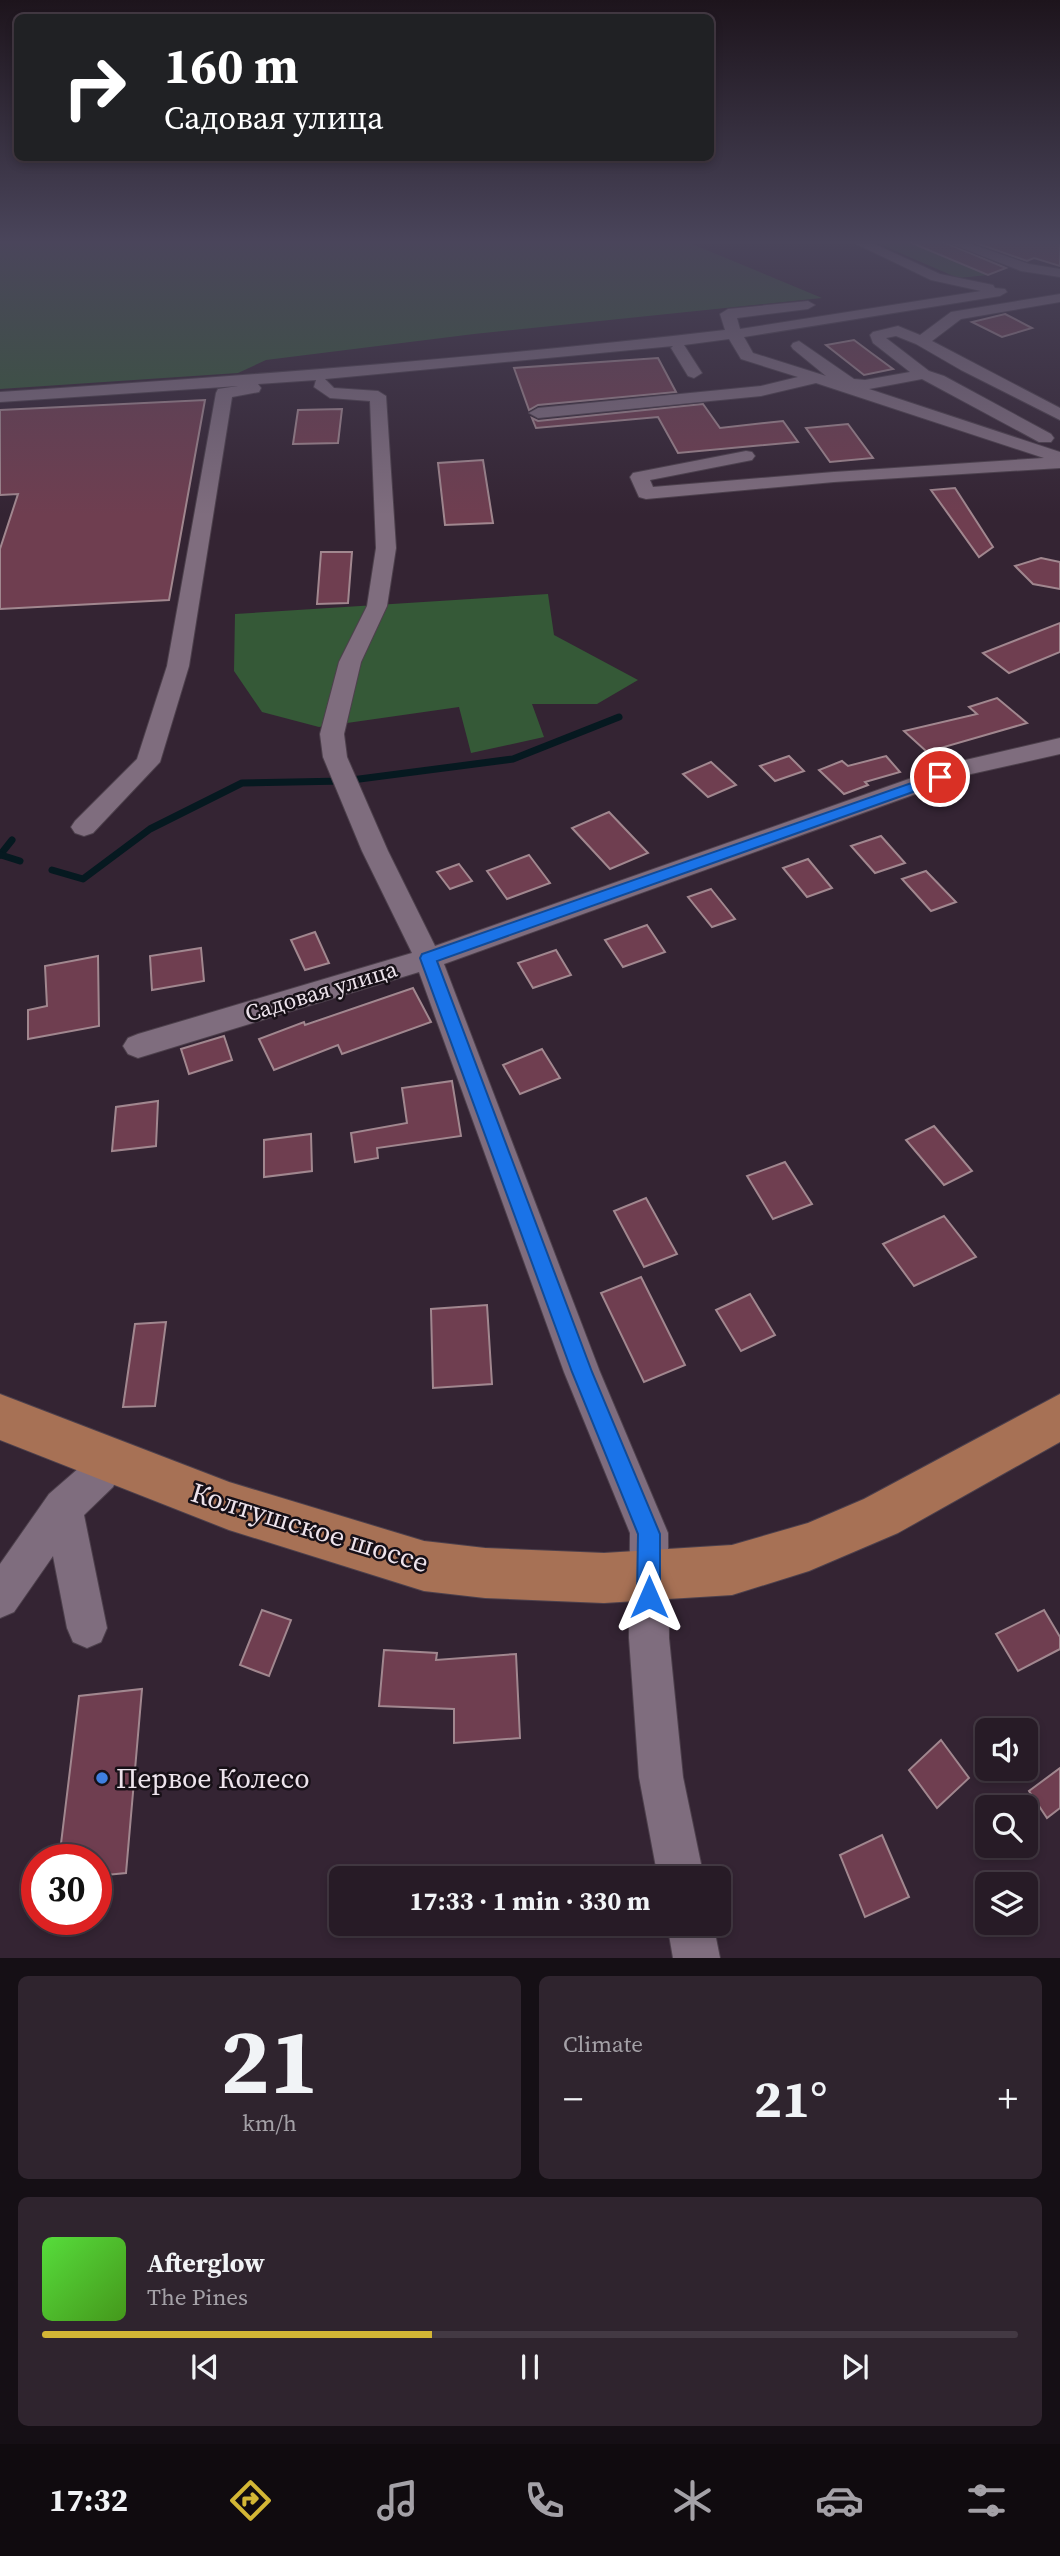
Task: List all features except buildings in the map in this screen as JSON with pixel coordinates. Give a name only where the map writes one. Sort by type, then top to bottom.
[{"type":"main road","name":"Колтушское шоссе","points":[[0,1417],[229,1506],[424,1566],[485,1573],[604,1578],[732,1570],[809,1547],[881,1516],[1060,1417]]},
{"type":"street","points":[[734,332],[747,356],[938,416],[1060,461]]},
{"type":"street","points":[[84,827],[148,762],[178,666],[224,393],[257,387],[679,348],[768,332]]},
{"type":"street","points":[[891,332],[878,335],[879,340],[916,376]]},
{"type":"street","points":[[901,332],[1060,415]]},
{"type":"street","points":[[922,341],[933,332]]},
{"type":"street","points":[[0,397],[258,380],[736,338]]},
{"type":"street","points":[[799,346],[843,381],[853,384],[916,376],[938,379],[1060,445]]},
{"type":"street","points":[[679,348],[694,373]]},
{"type":"street","points":[[538,413],[761,391],[815,379]]},
{"type":"street","points":[[322,383],[322,387],[330,393],[378,396],[381,407],[379,440],[386,548],[377,606],[350,662],[332,734],[335,757],[344,782],[428,958],[582,1372],[649,1534],[649,1638],[661,1777],[679,1866]]},
{"type":"street","points":[[746,456],[639,477],[646,493],[1060,461]]},
{"type":"street","name":"Садовая улица","points":[[138,1046],[428,958],[965,768],[1060,746]]},
{"type":"street","points":[[0,1598],[63,1508],[100,1474],[107,1459]]},
{"type":"street","points":[[63,1508],[86,1628]]},
{"type":"street","points":[[693,1936],[697,1958]]},
{"type":"green space","points":[[0,332],[490,332],[266,360],[238,373],[0,389]]},
{"type":"green space","points":[[548,594],[554,635],[638,680],[597,704],[532,704],[544,737],[471,753],[459,707],[319,727],[262,712],[234,671],[235,614]]},
{"type":"waterway","points":[[52,870],[83,879],[150,829],[242,783],[344,781],[513,759],[619,717]]},
{"type":"waterway","points":[[0,855],[12,840]]},
{"type":"waterway","points":[[1,855],[20,861]]},
{"type":"place","name":"Первое Колесо","points":[[102,1778]]},
{"type":"route","points":[[649,1597],[649,1534],[582,1372],[428,958],[940,777]]}]
